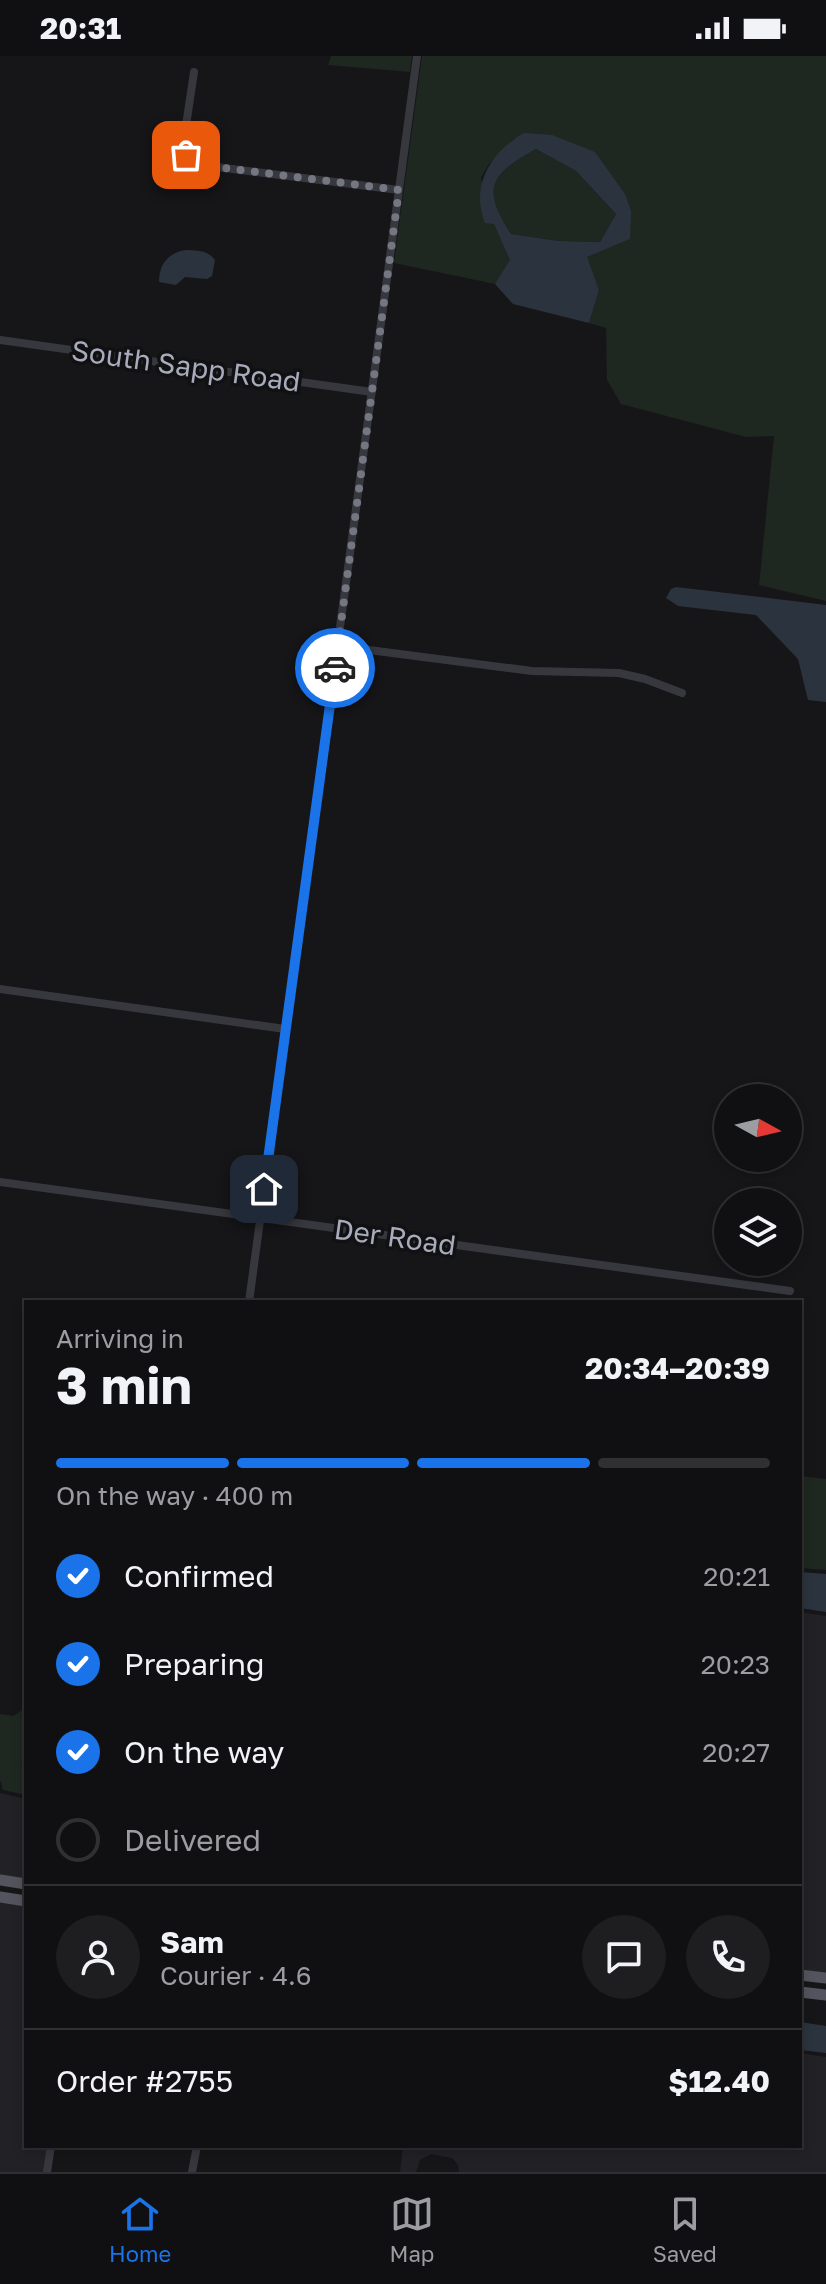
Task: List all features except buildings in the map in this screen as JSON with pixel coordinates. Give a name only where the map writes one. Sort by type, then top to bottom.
[{"type":"main road","points":[[0,1880],[24,1884]]},
{"type":"main road","points":[[0,1897],[24,1901]]},
{"type":"main road","points":[[802,1975],[826,1978]]},
{"type":"main road","points":[[802,1992],[826,1995]]},
{"type":"street","points":[[249,1300],[417,56]]},
{"type":"street","points":[[194,72],[184,139],[186,155],[194,161],[209,166],[399,190]]},
{"type":"street","name":"South Sapp Road","points":[[0,340],[372,392]]},
{"type":"street","points":[[338,646],[532,671],[619,673],[682,693]]},
{"type":"street","points":[[0,989],[285,1029]]},
{"type":"street","name":"Der Road","points":[[0,1182],[790,1291]]},
{"type":"street","points":[[47,2172],[51,2148]]},
{"type":"street","points":[[192,2172],[197,2148]]},
{"type":"shaded area","points":[[331,56],[412,56],[410,72],[328,65]]},
{"type":"shaded area","points":[[422,56],[826,56],[826,601],[759,585],[774,436],[746,437],[621,404],[607,380],[606,328],[589,323],[599,290],[586,257],[630,239],[595,152],[514,139],[489,164],[481,178],[494,224],[511,260],[495,284],[394,263]]},
{"type":"shaded area","points":[[524,133],[552,135],[595,152],[625,194],[631,211],[630,239],[587,257],[599,290],[589,323],[513,304],[495,284],[510,260],[494,224],[485,223],[480,196],[486,171],[512,141]],"holes":[[[536,149],[576,171],[616,214],[600,242],[559,241],[511,234],[496,205],[494,193],[495,184],[508,166]]]},
{"type":"shaded area","points":[[536,149],[576,171],[616,214],[600,242],[559,241],[511,234],[496,205],[495,184],[508,166]]},
{"type":"shaded area","points":[[188,250],[209,254],[215,260],[212,276],[207,279],[185,277],[176,285],[159,282],[167,259]]},
{"type":"shaded area","points":[[676,587],[826,605],[826,702],[808,700],[798,659],[756,615],[678,606],[666,598]]},
{"type":"shaded area","points":[[802,1476],[826,1479],[826,1570],[802,1568]]},
{"type":"shaded area","points":[[802,1572],[826,1574],[826,1612],[802,1608]]},
{"type":"shaded area","points":[[802,1612],[826,1616],[826,1973],[802,1970]]},
{"type":"shaded area","points":[[24,1709],[24,1761],[21,1765],[24,1766],[24,1795],[3,1790],[0,1780],[0,1714],[13,1716]]},
{"type":"shaded area","points":[[0,1793],[24,1799],[24,1879],[0,1875]]},
{"type":"shaded area","points":[[0,1902],[24,1906],[24,2148],[50,2148],[46,2172],[0,2172]]},
{"type":"shaded area","points":[[802,2022],[826,2026],[826,2053],[802,2050]]},
{"type":"shaded area","points":[[802,2053],[826,2057],[826,2172],[459,2172],[452,2158],[431,2154],[420,2160],[416,2172],[400,2172],[403,2148],[802,2148]]},
{"type":"way so far","points":[[186,155],[209,166],[399,190],[335,668]]},
{"type":"route","points":[[264,1189],[335,668]]}]
